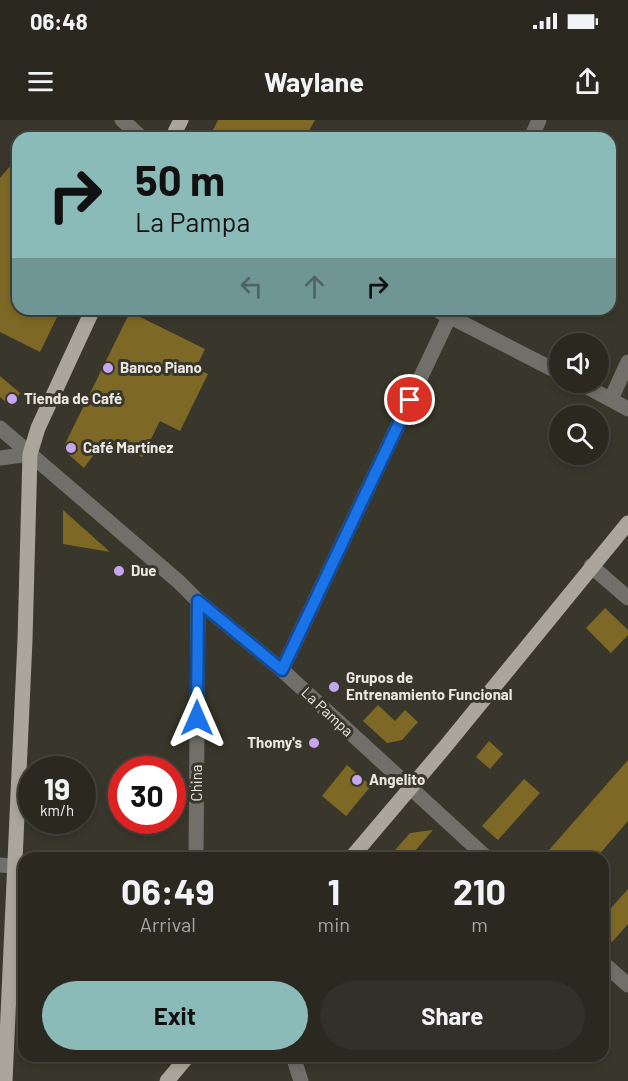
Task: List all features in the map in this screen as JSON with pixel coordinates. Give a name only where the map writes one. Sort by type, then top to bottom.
[{"type":"main road","points":[[5,1081],[8,866],[28,567],[30,454],[38,428],[90,315]]},
{"type":"main road","points":[[356,852],[628,523]]},
{"type":"main road","points":[[167,1081],[183,1062]]},
{"type":"street","points":[[122,120],[135,132]]},
{"type":"street","points":[[282,670],[450,315]]},
{"type":"street","points":[[455,315],[549,367]]},
{"type":"street","points":[[611,399],[628,362]]},
{"type":"street","points":[[599,393],[628,409]]},
{"type":"street","name":"La Pampa","points":[[0,428],[179,582],[198,601],[282,670],[480,852]]},
{"type":"street","points":[[0,458],[30,454]]},
{"type":"street","points":[[591,567],[628,598]]},
{"type":"street","name":"China","points":[[196,852],[198,601]]},
{"type":"street","points":[[609,968],[628,985]]},
{"type":"street","points":[[295,1062],[301,1081]]},
{"type":"building","points":[[218,120],[315,120],[308,132],[212,132]]},
{"type":"building","points":[[12,164],[12,315],[58,315],[40,352],[0,332],[0,178]]},
{"type":"building","points":[[129,315],[136,315],[205,349],[196,368],[208,374],[180,431],[160,421],[142,457],[105,439],[84,468],[68,454],[65,444]]},
{"type":"building","points":[[0,376],[20,393],[11,407],[0,397]]},
{"type":"building","points":[[63,510],[110,552],[63,544]]},
{"type":"building","points":[[605,608],[628,630],[628,635],[611,653],[586,628]]},
{"type":"building","points":[[378,705],[395,721],[405,710],[418,722],[402,740],[387,743],[363,721]]},
{"type":"building","points":[[489,741],[503,754],[490,769],[476,757]]},
{"type":"building","points":[[628,760],[628,821],[601,852],[547,852]]},
{"type":"building","points":[[347,765],[371,786],[346,816],[322,796]]},
{"type":"building","points":[[524,779],[540,793],[498,840],[482,826]]},
{"type":"building","points":[[433,830],[414,852],[393,852],[410,833]]},
{"type":"building","points":[[628,889],[628,924],[612,942],[609,939],[609,910]]},
{"type":"place","name":"Banco Piano","points":[[108,368]]},
{"type":"place","name":"Tienda de Café","points":[[12,399]]},
{"type":"place","name":"Café Martínez","points":[[71,448]]},
{"type":"place","name":"Due","points":[[119,571]]},
{"type":"place","name":"Grupos de Entrenamiento Funcional","points":[[334,687]]},
{"type":"place","name":"Thomy's","points":[[314,743]]},
{"type":"place","name":"Angelito","points":[[357,780]]},
{"type":"route","points":[[197,718],[198,601],[282,670],[410,400]]}]
